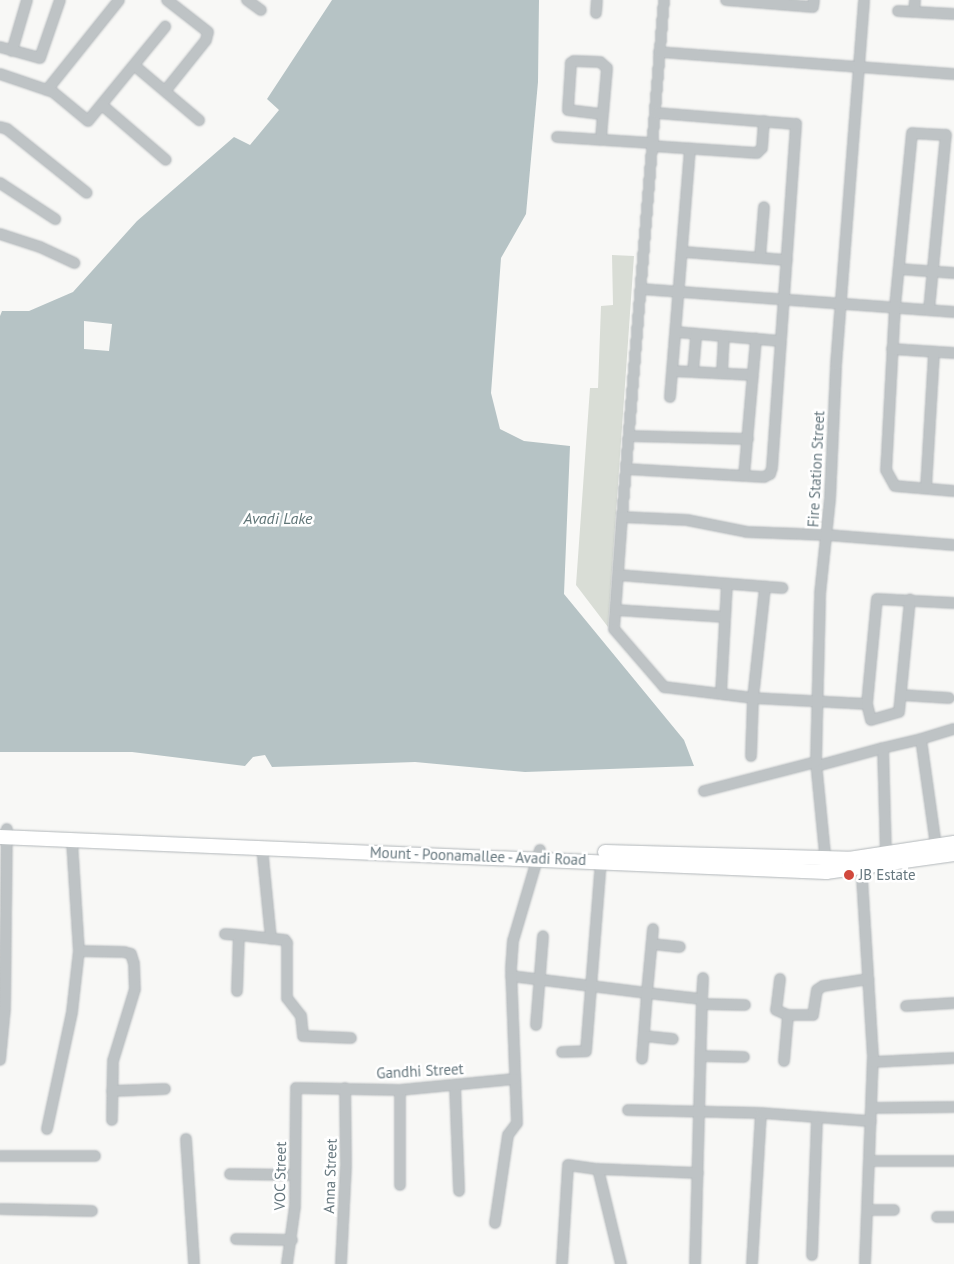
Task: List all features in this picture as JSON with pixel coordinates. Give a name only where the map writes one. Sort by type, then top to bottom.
[{"type":"main road","name":"Mount - Poonamallee - Avadi Road","points":[[3,833],[72,842],[826,865]]},
{"type":"main road","name":"Mount - Poonamallee - Avadi Road","points":[[3,833],[539,855],[601,861],[826,865],[954,854]]},
{"type":"main road","name":"Mount - Poonamallee - Avadi Road","points":[[862,863],[886,854],[954,843]]},
{"type":"street","points":[[12,51],[27,0]]},
{"type":"street","points":[[0,47],[40,58],[60,0]]},
{"type":"street","points":[[47,90],[119,0]]},
{"type":"street","points":[[166,0],[208,32],[206,40],[166,90]]},
{"type":"street","points":[[247,0],[261,10]]},
{"type":"street","points":[[596,13],[597,0]]},
{"type":"street","points":[[664,0],[614,628],[664,687],[753,698],[867,704]]},
{"type":"street","points":[[726,0],[775,2],[813,8],[814,0]]},
{"type":"street","name":"Fire Station Street","points":[[826,865],[817,764],[820,594],[827,535],[864,0]]},
{"type":"street","points":[[914,12],[915,0]]},
{"type":"street","points":[[898,11],[954,14]]},
{"type":"street","points":[[0,74],[47,90],[88,121],[135,66],[165,27]]},
{"type":"street","points":[[660,52],[954,74]]},
{"type":"street","points":[[601,140],[603,114],[605,64],[574,61],[571,63],[568,110],[603,114]]},
{"type":"street","points":[[135,66],[166,90],[199,120]]},
{"type":"street","points":[[102,105],[166,160]]},
{"type":"street","points":[[626,469],[764,477],[770,474],[772,468],[796,124],[655,113]]},
{"type":"street","points":[[557,137],[757,153],[762,148],[764,121]]},
{"type":"street","points":[[0,127],[7,129],[87,193]]},
{"type":"street","points":[[929,310],[943,169],[950,136],[912,133],[895,306],[886,470],[895,486],[954,491]]},
{"type":"street","points":[[670,397],[684,252],[690,149]]},
{"type":"street","points":[[943,169],[954,170]]},
{"type":"street","points":[[0,183],[55,219]]},
{"type":"street","points":[[760,258],[764,207]]},
{"type":"street","points":[[0,234],[40,247],[74,263]]},
{"type":"street","points":[[684,252],[787,260]]},
{"type":"street","points":[[899,269],[954,273]]},
{"type":"street","points":[[640,289],[895,306],[954,312]]},
{"type":"street","points":[[676,332],[781,340]]},
{"type":"street","points":[[693,372],[696,334]]},
{"type":"street","points":[[722,373],[724,337]]},
{"type":"street","points":[[744,476],[756,339]]},
{"type":"street","points":[[892,349],[954,353]]},
{"type":"street","points":[[926,488],[934,352]]},
{"type":"street","points":[[672,371],[753,375]]},
{"type":"street","points":[[629,436],[748,439]]},
{"type":"street","points":[[622,517],[687,520],[747,532],[827,535],[954,545]]},
{"type":"street","points":[[618,575],[782,588]]},
{"type":"street","points":[[721,694],[727,584]]},
{"type":"street","points":[[751,756],[753,698],[765,587]]},
{"type":"street","points":[[910,600],[901,695],[897,714],[871,720],[867,704],[877,599],[910,600],[954,603]]},
{"type":"street","points":[[616,610],[725,617]]},
{"type":"street","points":[[901,695],[948,698]]},
{"type":"street","points":[[704,791],[921,739],[954,729]]},
{"type":"street","points":[[921,739],[936,846]]},
{"type":"street","points":[[883,748],[886,854]]},
{"type":"street","points":[[0,1060],[3,833]]},
{"type":"street","points":[[47,1130],[72,1012],[79,951],[72,842]]},
{"type":"street","points":[[262,847],[271,938]]},
{"type":"street","points":[[494,1223],[508,1135],[517,1123],[511,976],[513,941],[539,855]]},
{"type":"street","points":[[562,1052],[586,1052],[593,987],[601,861]]},
{"type":"street","points":[[862,863],[873,1062],[865,1264]]},
{"type":"street","points":[[642,1059],[653,929]]},
{"type":"street","points":[[225,934],[271,938],[287,943],[287,998],[301,1016],[303,1036],[352,1038]]},
{"type":"street","points":[[237,991],[239,935]]},
{"type":"street","points":[[536,1025],[543,936]]},
{"type":"street","points":[[652,944],[680,947]]},
{"type":"street","points":[[79,951],[124,952],[131,954],[134,964],[135,989],[113,1061],[112,1120]]},
{"type":"street","points":[[511,976],[745,1005]]},
{"type":"street","points":[[695,1264],[703,978]]},
{"type":"street","points":[[780,979],[776,1010],[788,1015],[813,1015],[817,990],[823,986],[868,979]]},
{"type":"street","points":[[906,1006],[954,1003]]},
{"type":"street","points":[[784,1061],[788,1015]]},
{"type":"street","points":[[644,1036],[673,1039]]},
{"type":"street","points":[[701,1056],[744,1057]]},
{"type":"street","points":[[873,1062],[954,1058]]},
{"type":"street","name":"Gandhi Street","points":[[296,1088],[400,1090],[514,1080]]},
{"type":"street","points":[[455,1085],[459,1191]]},
{"type":"street","name":"VOC Street","points":[[287,1264],[292,1240],[296,1088]]},
{"type":"street","name":"Anna Street","points":[[341,1264],[346,1165],[345,1088]]},
{"type":"street","points":[[112,1091],[165,1089]]},
{"type":"street","points":[[400,1090],[400,1186]]},
{"type":"street","points":[[871,1108],[954,1107]]},
{"type":"street","points":[[628,1110],[761,1113],[870,1121]]},
{"type":"street","points":[[752,1264],[761,1113]]},
{"type":"street","points":[[812,1255],[817,1117]]},
{"type":"street","points":[[186,1138],[194,1264]]},
{"type":"street","points":[[0,1156],[95,1156]]},
{"type":"street","points":[[869,1161],[954,1161]]},
{"type":"street","points":[[562,1264],[568,1164],[598,1169],[698,1173]]},
{"type":"street","points":[[598,1169],[622,1264]]},
{"type":"street","points":[[230,1174],[295,1175]]},
{"type":"street","points":[[0,1209],[92,1211]]},
{"type":"street","points":[[867,1210],[894,1210]]},
{"type":"street","points":[[936,1217],[954,1217]]},
{"type":"street","points":[[236,1239],[292,1240]]},
{"type":"shaded area","points":[[612,255],[634,256],[608,627],[576,585],[590,388],[598,388],[601,306],[613,305]]},
{"type":"water","name":"Avadi Lake","points":[[332,0],[539,0],[538,82],[526,214],[501,258],[491,393],[500,429],[524,441],[570,446],[564,594],[684,740],[694,766],[525,772],[415,762],[272,767],[265,755],[253,757],[245,766],[132,752],[0,752],[0,316],[2,311],[29,311],[73,292],[137,221],[234,137],[250,145],[279,110],[267,99]],"holes":[[[84,321],[112,324],[109,351],[84,349]]]},
{"type":"place","name":"JB Estate","points":[[849,875]]}]
